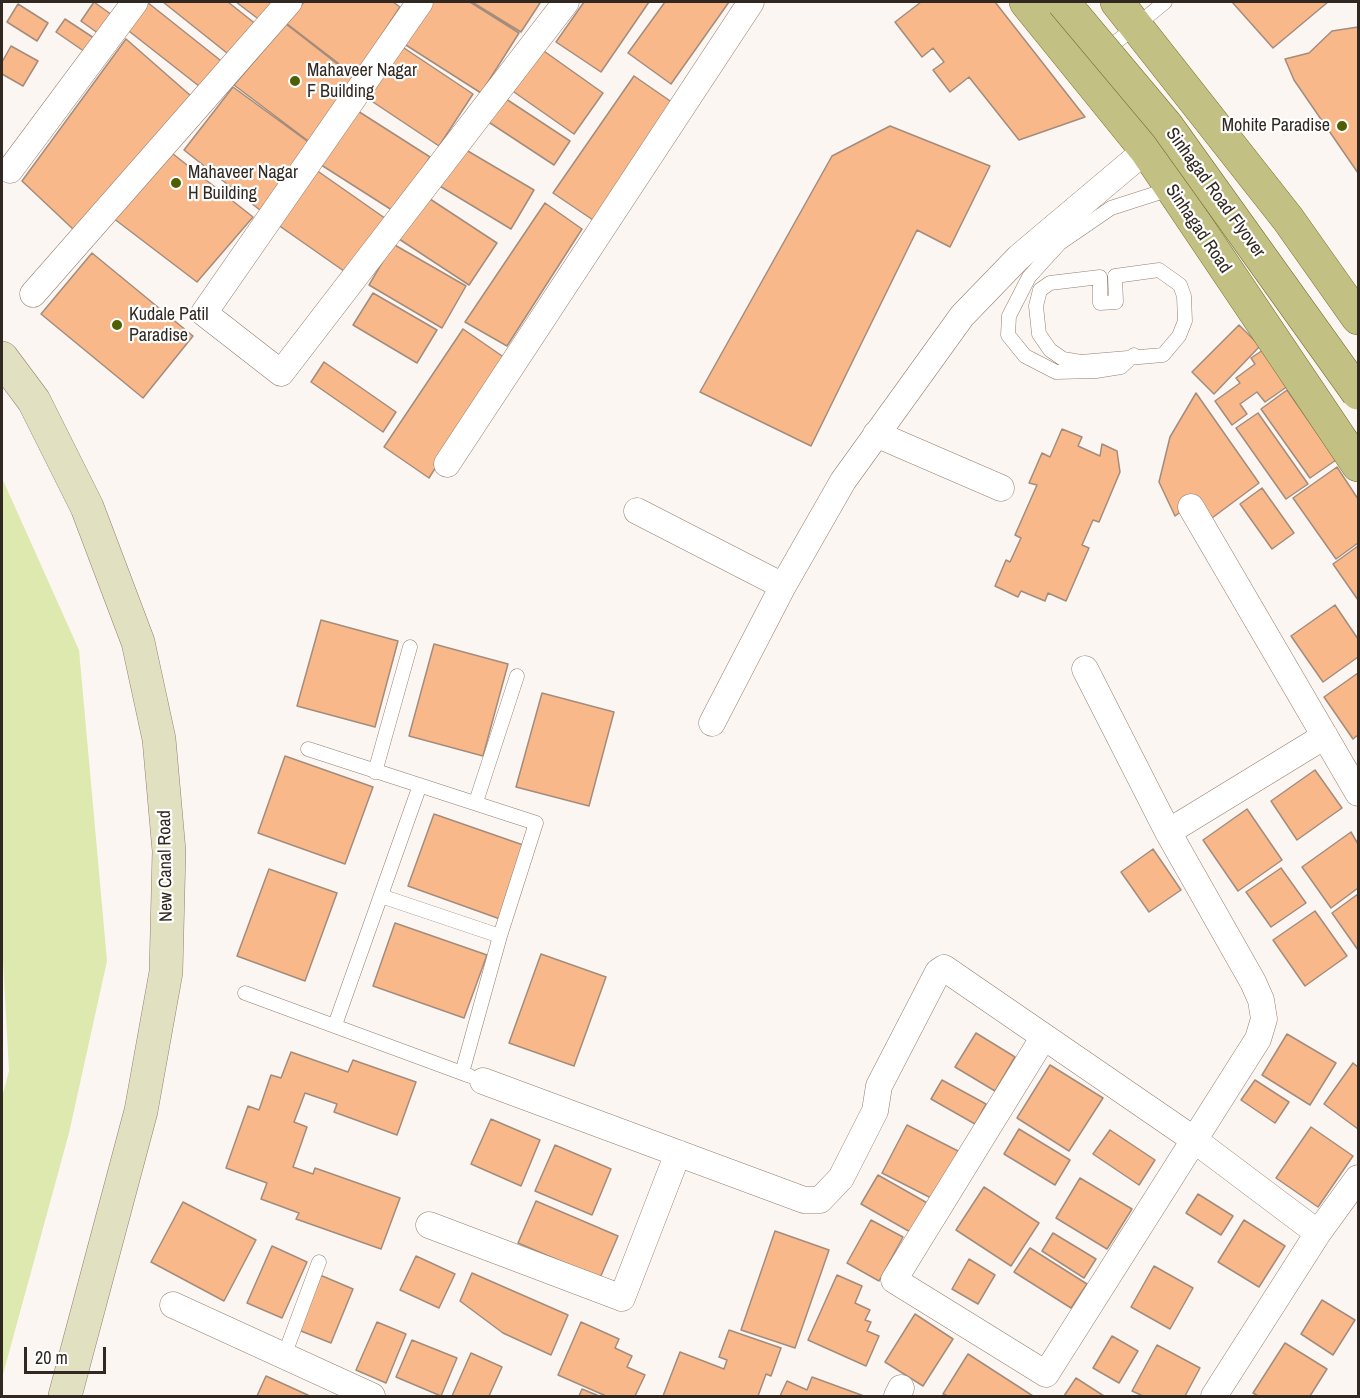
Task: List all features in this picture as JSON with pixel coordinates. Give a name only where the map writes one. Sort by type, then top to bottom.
[{"type":"main road","name":"Sinhagad Road","points":[[1026,2],[1146,150],[1170,189],[1359,465]]},
{"type":"main road","name":"Sinhagad Road Flyover","points":[[1063,2],[1167,126],[1359,393]]},
{"type":"main road","name":"Sinhagad Road Flyover","points":[[1087,2],[1277,242],[1359,361]]},
{"type":"main road","points":[[1126,14],[1288,219],[1359,318]]},
{"type":"street","points":[[10,170],[135,2]]},
{"type":"street","points":[[33,294],[289,2]]},
{"type":"street","points":[[420,2],[204,313],[281,373],[566,2]]},
{"type":"street","points":[[447,464],[751,2]]},
{"type":"street","points":[[712,723],[783,586],[843,481],[962,316],[1019,257],[1146,150]]},
{"type":"street","name":"New Canal Road","points":[[2,358],[34,401],[87,507],[138,642],[159,739],[169,851],[166,972],[141,1111],[65,1396]]},
{"type":"street","points":[[876,434],[1001,488]]},
{"type":"street","points":[[1191,507],[1359,793]]},
{"type":"street","points":[[637,511],[783,586]]},
{"type":"street","points":[[1043,1038],[894,1280],[1046,1374],[1258,1039],[1264,1019],[1261,1000],[1253,982],[1168,832],[1085,669]]},
{"type":"street","points":[[1168,832],[1325,735]]},
{"type":"street","points":[[472,1077],[804,1200],[820,1200],[841,1178],[875,1111],[879,1086],[938,972],[944,968],[1193,1139],[1318,1233]]},
{"type":"street","points":[[429,1225],[622,1298],[678,1153]]},
{"type":"street","points":[[1214,1396],[1318,1233],[1359,1178]]},
{"type":"street","points":[[173,1305],[372,1396]]},
{"type":"lane","points":[[1081,70],[1126,14],[1165,2]]},
{"type":"lane","points":[[1134,355],[1098,361],[1063,359],[1050,350],[1039,334],[1036,306],[1040,290],[1050,283],[1100,277],[1100,303],[1116,302],[1115,276],[1160,270],[1180,285],[1184,296],[1185,321],[1179,336],[1162,355],[1134,355],[1121,366],[1096,371],[1056,372],[1025,356],[1008,335],[1009,316],[1029,277],[1060,243],[1111,208],[1170,189]]},
{"type":"lane","points":[[375,772],[410,647]]},
{"type":"lane","points":[[476,801],[517,676]]},
{"type":"lane","points":[[245,993],[472,1077],[500,936],[536,823],[476,801],[375,772],[308,749]]},
{"type":"lane","points":[[335,1025],[420,785]]},
{"type":"lane","points":[[381,896],[500,936]]},
{"type":"lane","points":[[284,1356],[319,1262]]},
{"type":"green space","points":[[2,478],[79,650],[107,961],[69,1133],[2,1378],[2,1097],[9,1071],[2,941]]},
{"type":"building","points":[[94,2],[119,20],[106,39],[81,21]]},
{"type":"building","points":[[147,2],[225,64],[204,90],[125,28]]},
{"type":"building","points":[[163,2],[228,2],[262,29],[237,61]]},
{"type":"building","points":[[236,2],[277,2],[261,21]]},
{"type":"building","points":[[304,2],[393,2],[400,7],[355,76],[286,23]]},
{"type":"building","points":[[422,2],[470,2],[519,33],[481,93],[398,40]]},
{"type":"building","points":[[472,2],[537,2],[540,3],[521,32]]},
{"type":"building","points":[[584,2],[649,2],[601,72],[556,42]]},
{"type":"building","points":[[665,2],[729,2],[671,84],[628,53]]},
{"type":"building","points":[[921,2],[995,2],[1085,117],[1019,140],[969,77],[950,92],[933,70],[944,62],[933,48],[922,57],[895,22]]},
{"type":"building","points":[[1232,2],[1328,2],[1273,48]]},
{"type":"building","points":[[18,4],[48,23],[37,41],[7,22]]},
{"type":"building","points":[[65,19],[97,40],[88,54],[56,32]]},
{"type":"building","name":"Mahaveer Nagar F Building","points":[[286,24],[354,77],[311,143],[234,85]]},
{"type":"building","name":"Mohite Paradise","points":[[1358,27],[1358,173],[1294,80],[1285,59],[1309,53],[1332,31]]},
{"type":"building","points":[[126,39],[191,96],[74,230],[22,181]]},
{"type":"building","points":[[392,40],[473,94],[439,146],[358,92]]},
{"type":"building","points":[[534,44],[603,93],[574,134],[504,85]]},
{"type":"building","points":[[11,46],[38,61],[23,86],[2,74],[2,62]]},
{"type":"building","points":[[634,76],[676,105],[596,222],[553,193]]},
{"type":"building","points":[[233,87],[311,144],[265,214],[184,150]]},
{"type":"building","points":[[500,95],[570,141],[554,165],[484,119]]},
{"type":"building","points":[[350,106],[430,157],[395,212],[315,161]]},
{"type":"building","points":[[890,126],[990,166],[950,247],[917,230],[811,446],[700,392],[832,156]]},
{"type":"building","points":[[461,147],[534,190],[511,229],[438,185]]},
{"type":"building","name":"Mahaveer Nagar H Building","points":[[168,150],[253,217],[197,282],[113,218]]},
{"type":"building","points":[[309,165],[389,221],[351,276],[271,220]]},
{"type":"building","points":[[427,197],[497,243],[469,285],[399,239]]},
{"type":"building","points":[[545,203],[582,229],[507,346],[465,322]]},
{"type":"building","points":[[393,244],[466,286],[442,328],[369,285]]},
{"type":"building","name":"Kudale Patil Paradise","points":[[92,253],[193,336],[143,398],[41,314]]},
{"type":"building","points":[[373,293],[437,330],[417,363],[353,325]]},
{"type":"building","points":[[1239,325],[1260,346],[1214,394],[1192,372]]},
{"type":"building","points":[[463,329],[505,358],[429,478],[384,447]]},
{"type":"building","points":[[1263,350],[1288,386],[1265,402],[1257,392],[1240,404],[1247,414],[1232,425],[1215,401],[1240,383],[1236,378],[1255,364],[1251,358]]},
{"type":"building","points":[[324,362],[396,412],[383,432],[311,382]]},
{"type":"building","points":[[1287,390],[1336,460],[1310,478],[1261,409]]},
{"type":"building","points":[[1196,393],[1259,483],[1212,518],[1198,499],[1175,516],[1159,482],[1170,437]]},
{"type":"building","points":[[1258,413],[1308,484],[1286,499],[1236,428]]},
{"type":"building","points":[[1062,429],[1082,437],[1078,446],[1100,456],[1102,444],[1117,451],[1120,472],[1099,522],[1093,520],[1082,545],[1089,548],[1066,601],[1048,593],[1045,601],[1021,591],[1018,597],[995,586],[1006,560],[1010,562],[1021,538],[1015,535],[1037,485],[1029,483],[1042,453],[1050,457]]},
{"type":"building","points":[[1337,467],[1358,499],[1358,543],[1336,559],[1293,498]]},
{"type":"building","points":[[1262,488],[1294,533],[1272,549],[1240,504]]},
{"type":"building","points":[[1358,546],[1358,600],[1333,564]]},
{"type":"building","points":[[1335,605],[1358,639],[1358,657],[1323,682],[1291,636]]},
{"type":"building","points":[[321,620],[398,641],[375,727],[297,706]]},
{"type":"building","points":[[434,644],[508,664],[483,756],[409,736]]},
{"type":"building","points":[[1358,673],[1358,735],[1353,739],[1324,697]]},
{"type":"building","points":[[542,693],[614,712],[589,806],[516,787]]},
{"type":"building","points":[[285,756],[373,787],[345,864],[258,833]]},
{"type":"building","points":[[1315,770],[1342,808],[1297,840],[1271,801]]},
{"type":"building","points":[[1247,809],[1282,860],[1238,891],[1203,840]]},
{"type":"building","points":[[434,814],[526,846],[500,919],[408,886]]},
{"type":"building","points":[[1351,832],[1358,844],[1358,888],[1331,908],[1302,867]]},
{"type":"building","points":[[1153,849],[1181,890],[1149,912],[1121,872]]},
{"type":"building","points":[[1281,868],[1306,903],[1271,927],[1246,892]]},
{"type":"building","points":[[269,869],[337,893],[305,981],[237,956]]},
{"type":"building","points":[[1358,894],[1358,950],[1332,913]]},
{"type":"building","points":[[1315,911],[1347,956],[1305,986],[1273,940]]},
{"type":"building","points":[[395,923],[487,955],[464,1018],[373,986]]},
{"type":"building","points":[[541,954],[606,977],[574,1066],[509,1043]]},
{"type":"building","points":[[976,1033],[1015,1057],[995,1091],[955,1067]]},
{"type":"building","points":[[1287,1034],[1336,1063],[1310,1105],[1262,1075]]},
{"type":"building","points":[[291,1052],[348,1072],[353,1060],[416,1082],[397,1135],[334,1112],[337,1104],[305,1093],[294,1122],[307,1127],[293,1167],[313,1174],[315,1168],[400,1198],[381,1249],[296,1219],[299,1213],[261,1199],[267,1183],[226,1168],[248,1106],[259,1110],[271,1075],[281,1078]]},
{"type":"building","points":[[1353,1063],[1358,1067],[1358,1129],[1324,1104]]},
{"type":"building","points":[[1050,1065],[1103,1098],[1069,1151],[1017,1118]]},
{"type":"building","points":[[942,1080],[986,1104],[975,1124],[931,1099]]},
{"type":"building","points":[[1255,1080],[1289,1102],[1275,1123],[1241,1100]]},
{"type":"building","points":[[491,1119],[540,1140],[521,1186],[471,1164]]},
{"type":"building","points":[[907,1125],[958,1151],[933,1199],[882,1173]]},
{"type":"building","points":[[1311,1127],[1353,1156],[1318,1207],[1276,1178]]},
{"type":"building","points":[[1019,1129],[1070,1160],[1055,1185],[1004,1154]]},
{"type":"building","points":[[1110,1130],[1155,1160],[1139,1185],[1093,1154]]},
{"type":"building","points":[[555,1145],[611,1169],[592,1215],[535,1191]]},
{"type":"building","points":[[878,1175],[929,1204],[912,1233],[861,1204]]},
{"type":"building","points":[[1080,1178],[1132,1209],[1107,1249],[1056,1218]]},
{"type":"building","points":[[984,1187],[1039,1223],[1011,1266],[956,1230]]},
{"type":"building","points":[[1198,1194],[1233,1216],[1221,1235],[1186,1213]]},
{"type":"building","points":[[536,1201],[618,1236],[600,1278],[518,1243]]},
{"type":"building","points":[[183,1202],[256,1240],[224,1301],[151,1262]]},
{"type":"building","points":[[871,1220],[903,1237],[879,1281],[847,1263]]},
{"type":"building","points":[[1244,1220],[1285,1246],[1259,1287],[1218,1262]]},
{"type":"building","points":[[775,1231],[829,1250],[795,1348],[741,1330]]},
{"type":"building","points":[[1053,1233],[1096,1259],[1084,1278],[1042,1251]]},
{"type":"building","points":[[272,1246],[307,1262],[282,1318],[247,1303]]},
{"type":"building","points":[[1030,1248],[1087,1284],[1071,1308],[1014,1272]]},
{"type":"building","points":[[416,1256],[455,1274],[439,1308],[400,1290]]},
{"type":"building","points":[[969,1259],[995,1275],[978,1304],[952,1289]]},
{"type":"building","points":[[1154,1266],[1193,1288],[1170,1329],[1131,1307]]},
{"type":"building","points":[[472,1273],[568,1315],[551,1355],[503,1333],[460,1301]]},
{"type":"building","points":[[320,1275],[353,1289],[331,1343],[296,1329]]},
{"type":"building","points":[[837,1275],[862,1286],[855,1303],[870,1310],[865,1320],[871,1322],[867,1331],[879,1336],[866,1366],[808,1340]]},
{"type":"building","points":[[1322,1300],[1355,1320],[1333,1355],[1301,1334]]},
{"type":"building","points":[[915,1314],[953,1339],[923,1386],[885,1362]]},
{"type":"building","points":[[377,1322],[406,1334],[386,1383],[356,1370]]},
{"type":"building","points":[[581,1322],[619,1339],[615,1348],[632,1356],[627,1367],[645,1375],[635,1396],[606,1396],[558,1375]]},
{"type":"building","points":[[729,1330],[781,1348],[771,1376],[766,1374],[758,1396],[663,1396],[680,1352],[724,1369],[727,1360],[719,1357]]},
{"type":"building","points":[[1112,1336],[1138,1351],[1119,1383],[1093,1368]]},
{"type":"building","points":[[412,1340],[457,1358],[441,1396],[396,1377]]},
{"type":"building","points":[[1285,1343],[1327,1369],[1310,1396],[1258,1396],[1253,1393]]},
{"type":"building","points":[[1157,1345],[1200,1368],[1185,1396],[1143,1396],[1132,1391]]},
{"type":"building","points":[[471,1353],[502,1367],[489,1396],[452,1396]]},
{"type":"building","points":[[968,1354],[1033,1396],[948,1396],[943,1394]]},
{"type":"building","points":[[266,1376],[310,1396],[257,1396]]},
{"type":"building","points":[[812,1377],[864,1396],[780,1396],[787,1381],[807,1390]]},
{"type":"building","points":[[1076,1378],[1104,1396],[1064,1396]]},
{"type":"building","points":[[582,1389],[599,1396],[579,1396]]},
{"type":"place","name":"Mahaveer Nagar F Building","points":[[295,81]]},
{"type":"place","name":"Mohite Paradise","points":[[1342,126]]},
{"type":"place","name":"Mahaveer Nagar H Building","points":[[176,183]]},
{"type":"place","name":"Kudale Patil Paradise","points":[[117,325]]}]
